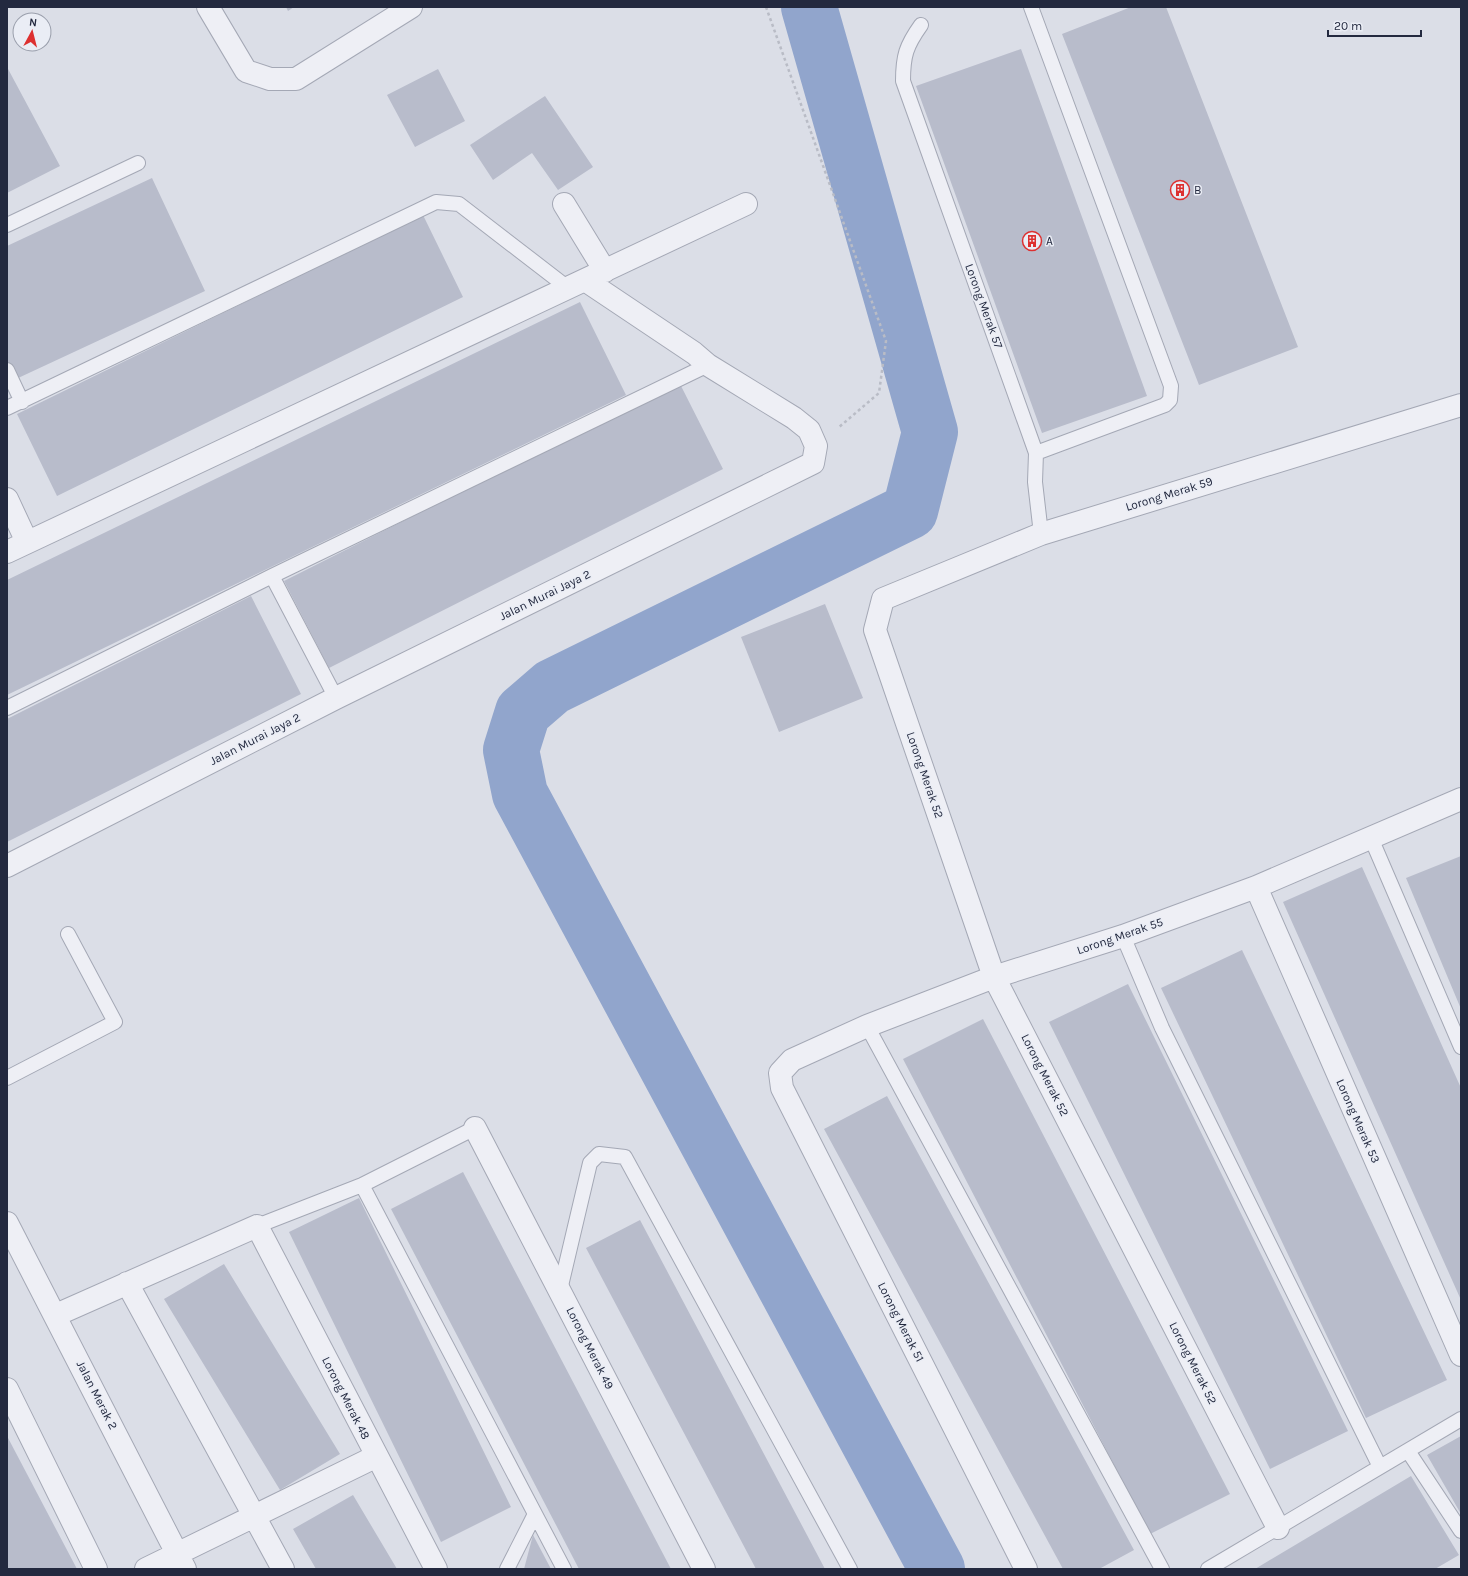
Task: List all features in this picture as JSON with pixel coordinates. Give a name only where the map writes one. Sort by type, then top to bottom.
[{"type":"street","points":[[208,7],[246,71],[270,79],[296,79],[411,7]]},
{"type":"street","points":[[564,204],[605,271]]},
{"type":"street","points":[[7,552],[746,204]]},
{"type":"street","points":[[576,284],[694,353],[708,365],[794,418],[809,430],[816,446]]},
{"type":"street","name":"Lorong Merak 59","points":[[883,599],[1040,534],[1461,405]]},
{"type":"street","name":"Jalan Murai Jaya 2","points":[[7,866],[336,698],[813,463],[816,446]]},
{"type":"street","points":[[7,499],[28,542]]},
{"type":"street","name":"Lorong Merak 52","points":[[883,599],[875,630],[994,977],[1278,1528]]},
{"type":"street","name":"Lorong Merak 55","points":[[780,1073],[792,1060],[867,1026],[994,977],[1123,936],[1256,887],[1461,799]]},
{"type":"street","name":"Lorong Merak 53","points":[[1256,887],[1461,1355]]},
{"type":"street","name":"Lorong Merak 51","points":[[780,1073],[782,1088],[1026,1569]]},
{"type":"street","name":"Lorong Merak 49","points":[[475,1128],[704,1569]]},
{"type":"street","name":"Jalan Merak 2","points":[[7,1223],[56,1315],[181,1561]]},
{"type":"street","points":[[56,1315],[257,1226]]},
{"type":"street","name":"Lorong Merak 48","points":[[257,1226],[436,1569]]},
{"type":"street","points":[[127,1283],[283,1569]]},
{"type":"street","points":[[7,1389],[96,1569]]},
{"type":"street","points":[[146,1569],[181,1561],[254,1516],[377,1456]]},
{"type":"lane","points":[[1031,7],[1171,386],[1170,400],[1165,405],[1036,453],[1035,482],[1040,534]]},
{"type":"lane","name":"Lorong Merak 57","points":[[921,25],[908,43],[903,65],[903,81],[1036,453]]},
{"type":"lane","points":[[7,225],[138,163]]},
{"type":"lane","points":[[7,408],[436,202],[460,204],[576,284]]},
{"type":"lane","points":[[7,708],[272,576],[708,365]]},
{"type":"lane","points":[[7,370],[22,402]]},
{"type":"lane","points":[[272,576],[336,698]]},
{"type":"lane","points":[[1371,838],[1461,1047]]},
{"type":"lane","points":[[7,1078],[115,1022],[68,934]]},
{"type":"lane","points":[[1123,936],[1162,1028],[1380,1467]]},
{"type":"lane","points":[[867,1026],[1162,1569]]},
{"type":"lane","points":[[257,1226],[362,1185],[475,1128]]},
{"type":"lane","points":[[560,1290],[590,1163],[598,1154],[625,1157],[850,1569]]},
{"type":"lane","points":[[362,1185],[564,1569]]},
{"type":"lane","points":[[1208,1569],[1461,1419]]},
{"type":"lane","points":[[1408,1451],[1461,1531]]},
{"type":"lane","points":[[507,1569],[535,1514]]},
{"type":"path","points":[[766,7],[886,341],[879,393],[816,446]]},
{"type":"building","points":[[286,7],[294,7],[288,11]]},
{"type":"building","name":"B","points":[[1131,7],[1166,7],[1298,347],[1199,385],[1062,34]]},
{"type":"building","name":"A","points":[[1021,49],[1147,396],[1042,433],[916,86]]},
{"type":"building","points":[[7,67],[60,166],[7,193]]},
{"type":"building","points":[[438,69],[465,121],[415,147],[387,95]]},
{"type":"building","points":[[545,96],[593,167],[558,190],[532,153],[493,180],[470,145]]},
{"type":"building","points":[[152,178],[205,291],[16,379],[7,361],[7,246]]},
{"type":"building","points":[[423,215],[463,297],[57,496],[17,414]]},
{"type":"building","points":[[580,302],[626,395],[7,695],[7,580]]},
{"type":"building","points":[[679,382],[723,469],[329,668],[284,581]]},
{"type":"building","points":[[251,596],[301,694],[7,842],[7,719]]},
{"type":"building","points":[[825,604],[863,698],[779,732],[741,637]]},
{"type":"building","points":[[1461,856],[1461,1009],[1406,878]]},
{"type":"building","points":[[1362,867],[1461,1088],[1461,1300],[1283,902]]},
{"type":"building","points":[[1242,950],[1447,1380],[1366,1418],[1161,988]]},
{"type":"building","points":[[1128,984],[1348,1431],[1270,1469],[1049,1022]]},
{"type":"building","points":[[983,1019],[1230,1494],[1150,1534],[903,1059]]},
{"type":"building","points":[[887,1096],[1134,1550],[1099,1569],[1063,1569],[824,1129]]},
{"type":"building","points":[[463,1172],[671,1569],[579,1569],[391,1209]]},
{"type":"building","points":[[359,1198],[511,1507],[441,1542],[289,1232]]},
{"type":"building","points":[[640,1220],[825,1569],[756,1569],[586,1248]]},
{"type":"building","points":[[224,1264],[340,1454],[280,1490],[164,1299]]},
{"type":"building","points":[[7,1436],[77,1569],[7,1569]]},
{"type":"building","points":[[1461,1436],[1461,1514],[1427,1455]]},
{"type":"building","points":[[1411,1476],[1459,1555],[1435,1569],[1255,1569]]},
{"type":"building","points":[[353,1495],[397,1569],[316,1569],[293,1529]]},
{"type":"building","points":[[533,1535],[551,1569],[524,1569]]},
{"type":"waterway","points":[[809,7],[930,432],[910,511],[552,687],[523,712],[511,750],[520,794],[937,1569]]},
{"type":"place","name":"B","points":[[1180,190]]},
{"type":"place","name":"A","points":[[1032,241]]}]
